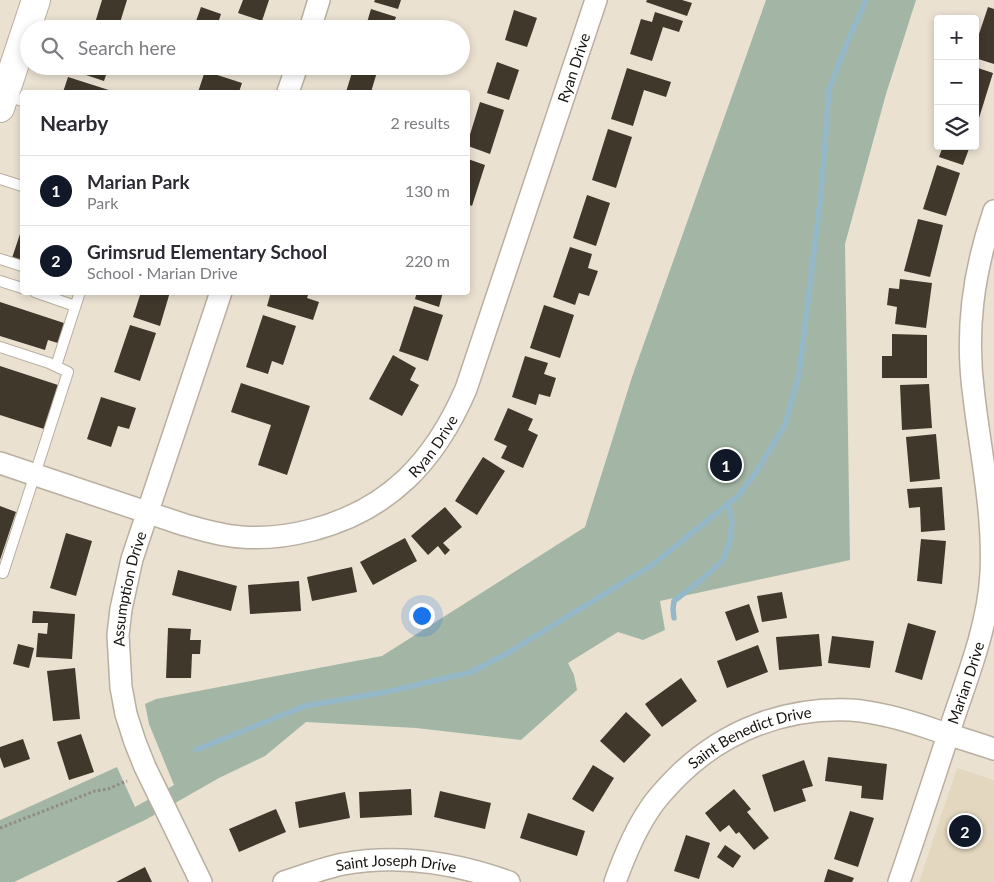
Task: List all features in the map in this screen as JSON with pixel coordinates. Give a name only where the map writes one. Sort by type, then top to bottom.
[{"type":"main road","points":[[31,20],[36,0]]},
{"type":"main road","points":[[9,101],[20,60]]},
{"type":"street","points":[[313,20],[320,0]]},
{"type":"street","name":"Ryan Drive","points":[[0,463],[212,532],[240,537],[268,538],[297,534],[324,527],[368,508],[389,494],[407,479],[442,436],[456,412],[466,389],[596,0]]},
{"type":"street","points":[[289,90],[294,75]]},
{"type":"street","name":"Marian Drive","points":[[899,882],[976,651],[988,601],[993,548],[992,524],[973,396],[970,340],[975,281],[994,211]]},
{"type":"street","name":"Assumption Drive","points":[[201,882],[135,742],[126,714],[121,687],[118,635],[121,609],[132,559],[220,295]]},
{"type":"street","name":"Saint Benedict Drive","points":[[615,882],[634,835],[649,808],[669,785],[689,765],[709,750],[751,726],[798,713],[824,710],[852,710],[904,720],[994,749]]},
{"type":"street","name":"Saint Joseph Drive","points":[[284,882],[341,864],[368,860],[396,859],[454,866],[482,872],[509,882]]},
{"type":"lane","points":[[0,179],[20,185]]},
{"type":"lane","points":[[0,259],[20,265]]},
{"type":"lane","points":[[0,281],[20,287]]},
{"type":"lane","points":[[44,295],[76,306]]},
{"type":"lane","points":[[56,366],[79,295]]},
{"type":"lane","points":[[0,347],[68,372],[2,573],[0,572]]},
{"type":"path","points":[[0,828],[95,791],[108,790],[127,781]]},
{"type":"shaded area","points":[[957,768],[994,780],[994,882],[919,882]]},
{"type":"green space","points":[[766,0],[916,0],[886,94],[845,244],[850,560],[660,601],[665,630],[643,640],[618,632],[568,663],[574,675],[577,690],[521,740],[416,728],[306,722],[265,756],[219,778],[147,819],[14,882],[0,882],[0,820],[117,767],[135,807],[174,785],[149,724],[145,704],[156,699],[382,656],[585,527],[632,377]]},
{"type":"building","points":[[102,0],[127,0],[121,20],[96,20]]},
{"type":"building","points":[[243,0],[269,0],[262,20],[238,13]]},
{"type":"building","points":[[375,0],[401,0],[398,9],[374,2]]},
{"type":"building","points":[[647,0],[682,0],[692,3],[687,16],[646,2]]},
{"type":"building","points":[[201,7],[221,14],[219,20],[196,20]]},
{"type":"building","points":[[988,7],[994,9],[994,64],[979,59],[979,34]]},
{"type":"building","points":[[371,9],[396,17],[395,20],[368,20]]},
{"type":"building","points":[[514,10],[537,18],[527,47],[505,40]]},
{"type":"building","points":[[655,12],[683,21],[679,32],[663,27],[652,61],[630,54],[641,19],[652,22]]},
{"type":"building","points":[[497,62],[519,70],[509,100],[487,93]]},
{"type":"building","points":[[627,68],[671,82],[666,97],[644,90],[633,126],[611,119]]},
{"type":"building","points":[[979,68],[993,73],[979,118]]},
{"type":"building","points":[[86,75],[106,75],[104,81]]},
{"type":"building","points":[[204,75],[217,75],[242,83],[240,90],[199,90]]},
{"type":"building","points":[[351,75],[376,75],[372,90],[347,90]]},
{"type":"building","points":[[68,77],[109,90],[64,90]]},
{"type":"building","points":[[480,102],[504,110],[490,154],[470,147],[470,134]]},
{"type":"building","points":[[608,129],[632,137],[616,188],[592,180]]},
{"type":"building","points":[[942,150],[969,150],[963,165],[939,157]]},
{"type":"building","points":[[470,160],[485,165],[472,206],[470,205]]},
{"type":"building","points":[[937,165],[960,173],[946,216],[923,209]]},
{"type":"building","points":[[587,195],[610,203],[596,246],[573,238]]},
{"type":"building","points":[[918,219],[943,225],[930,277],[904,271]]},
{"type":"building","points":[[20,234],[20,261],[12,258]]},
{"type":"building","points":[[570,247],[592,254],[588,268],[598,271],[589,296],[579,293],[575,305],[553,297]]},
{"type":"building","points":[[900,279],[932,283],[926,328],[895,324],[897,307],[887,305],[889,288],[899,289]]},
{"type":"building","points":[[140,295],[169,295],[160,326],[133,317]]},
{"type":"building","points":[[270,295],[308,295],[307,298],[319,302],[313,320],[267,306]]},
{"type":"building","points":[[416,295],[442,295],[439,307],[415,299]]},
{"type":"building","points":[[0,302],[67,324],[61,344],[48,340],[45,350],[0,336]]},
{"type":"building","points":[[544,305],[574,315],[560,358],[530,348]]},
{"type":"building","points":[[414,306],[443,315],[428,361],[399,351]]},
{"type":"building","points":[[263,315],[296,326],[283,365],[272,361],[268,374],[246,367]]},
{"type":"building","points":[[130,325],[156,333],[140,381],[114,372]]},
{"type":"building","points":[[892,334],[927,335],[927,378],[882,378],[882,356],[892,356]]},
{"type":"building","points":[[393,355],[416,368],[410,380],[419,385],[402,416],[369,399]]},
{"type":"building","points":[[525,356],[548,363],[544,374],[556,378],[550,397],[539,394],[536,405],[512,397]]},
{"type":"building","points":[[0,366],[58,385],[44,429],[0,415]]},
{"type":"building","points":[[241,383],[310,406],[287,475],[258,465],[271,425],[231,412]]},
{"type":"building","points":[[929,384],[932,428],[902,430],[900,385]]},
{"type":"building","points":[[101,397],[136,408],[129,429],[118,426],[111,447],[87,439]]},
{"type":"building","points":[[508,408],[533,419],[528,430],[538,435],[523,468],[501,458],[507,446],[494,440]]},
{"type":"building","points":[[936,434],[940,479],[910,482],[906,437]]},
{"type":"building","points":[[483,457],[505,471],[477,515],[455,501]]},
{"type":"building","points":[[942,487],[945,530],[921,532],[920,507],[909,508],[907,489]]},
{"type":"building","points":[[0,506],[16,512],[0,560]]},
{"type":"building","points":[[445,507],[462,527],[443,543],[450,550],[445,555],[438,546],[428,555],[411,536]]},
{"type":"building","points":[[66,533],[92,541],[76,596],[50,588]]},
{"type":"building","points":[[405,538],[417,561],[373,585],[360,562]]},
{"type":"building","points":[[921,539],[946,541],[942,584],[917,581]]},
{"type":"building","points":[[352,567],[357,592],[312,601],[307,577]]},
{"type":"building","points":[[178,570],[237,586],[231,611],[172,595]]},
{"type":"building","points":[[299,581],[301,611],[250,614],[248,585]]},
{"type":"building","points":[[782,592],[787,618],[762,622],[757,596]]},
{"type":"building","points":[[749,604],[759,632],[736,641],[725,612]]},
{"type":"building","points":[[33,611],[75,614],[72,659],[36,657],[38,633],[47,634],[48,623],[32,623]]},
{"type":"building","points":[[908,623],[936,631],[922,680],[895,672]]},
{"type":"building","points":[[168,628],[191,629],[190,640],[201,640],[200,654],[192,654],[191,678],[166,678]]},
{"type":"building","points":[[819,634],[822,666],[779,670],[776,637]]},
{"type":"building","points":[[832,636],[874,641],[870,668],[828,663]]},
{"type":"building","points":[[18,644],[34,648],[29,668],[13,664]]},
{"type":"building","points":[[758,645],[768,672],[727,688],[717,661]]},
{"type":"building","points":[[75,668],[80,719],[53,721],[47,671]]},
{"type":"building","points":[[681,678],[697,701],[662,727],[645,704]]},
{"type":"building","points":[[626,712],[651,735],[624,763],[600,741]]},
{"type":"building","points":[[81,734],[94,772],[69,780],[57,742]]},
{"type":"building","points":[[23,739],[30,759],[4,768],[0,757],[0,747]]},
{"type":"building","points":[[828,757],[887,764],[883,800],[861,798],[862,786],[825,781]]},
{"type":"building","points":[[804,760],[813,786],[802,789],[806,801],[774,812],[762,775]]},
{"type":"building","points":[[593,765],[614,778],[593,812],[572,799]]},
{"type":"building","points":[[411,789],[412,815],[360,818],[359,792]]},
{"type":"building","points":[[734,789],[751,809],[747,812],[769,838],[754,850],[739,832],[736,834],[729,825],[720,832],[705,813]]},
{"type":"building","points":[[440,791],[491,803],[485,829],[434,817]]},
{"type":"building","points":[[345,792],[350,818],[299,828],[295,802]]},
{"type":"building","points":[[276,809],[286,832],[239,852],[229,829]]},
{"type":"building","points":[[850,811],[874,818],[858,867],[834,859]]},
{"type":"building","points":[[528,813],[585,831],[577,856],[520,838]]},
{"type":"building","points":[[686,835],[710,843],[699,879],[674,871]]},
{"type":"building","points":[[725,845],[741,856],[733,868],[717,857]]},
{"type":"building","points":[[145,867],[152,882],[116,882]]},
{"type":"building","points":[[828,869],[854,878],[852,882],[824,882]]},
{"type":"waterway","points":[[196,750],[305,706],[391,691],[471,672],[506,654],[652,565],[738,496],[755,474],[785,425],[799,374],[821,194],[829,90],[866,0]]},
{"type":"waterway","points":[[674,618],[674,601],[723,560],[730,540],[732,521],[728,503]]},
{"type":"place","name":"Marian Park","points":[[726,465]]},
{"type":"place","name":"Grimsrud Elementary School","points":[[965,831]]}]
